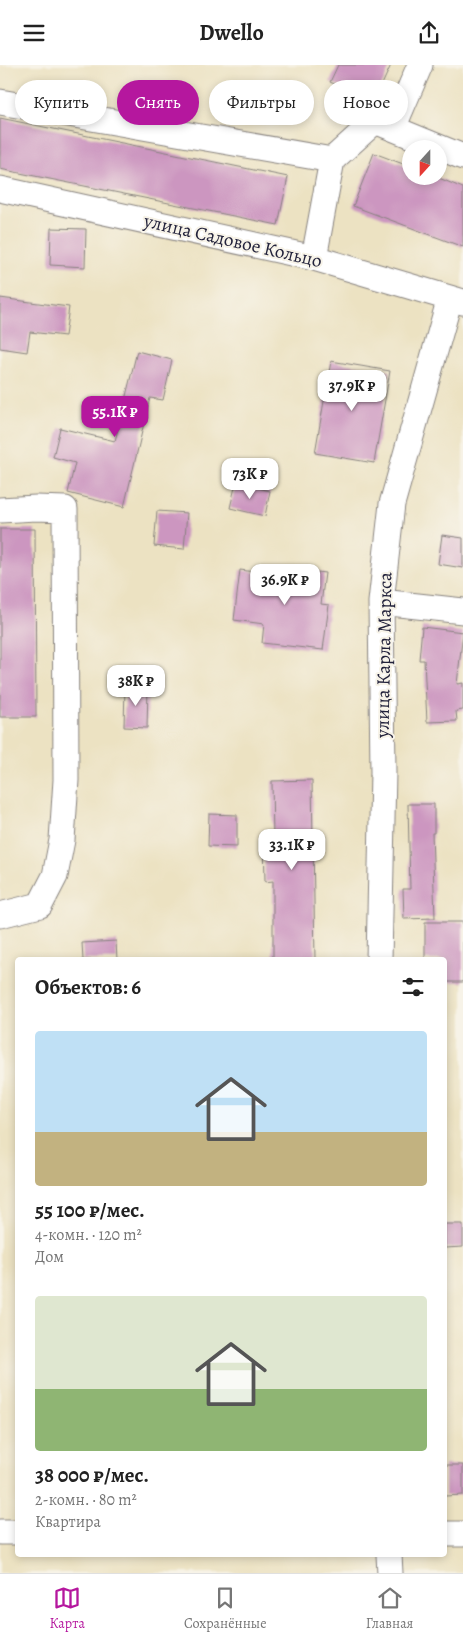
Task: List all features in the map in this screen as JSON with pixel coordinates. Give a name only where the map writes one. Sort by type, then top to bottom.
[{"type":"street","points":[[393,128],[420,65]]},
{"type":"street","points":[[0,102],[332,160]]},
{"type":"street","points":[[314,258],[332,160],[375,121],[463,157]]},
{"type":"street","name":"улица Садовое Кольцо","points":[[0,189],[314,258],[456,300]]},
{"type":"street","name":"улица Карла Маркса","points":[[379,957],[384,772],[381,603],[392,504],[456,300]]},
{"type":"street","points":[[0,511],[36,508],[65,509],[66,780],[62,840],[55,875],[40,905],[0,915]]},
{"type":"street","points":[[381,603],[463,611]]},
{"type":"street","points":[[0,1532],[15,1532]]},
{"type":"street","points":[[447,1534],[463,1534]]},
{"type":"street","points":[[389,1557],[390,1573]]},
{"type":"building","points":[[338,65],[391,65],[384,80],[331,80]]},
{"type":"building","points":[[0,118],[15,121],[15,125],[34,125],[288,177],[278,225],[0,169]]},
{"type":"building","points":[[374,153],[402,164],[402,185],[448,185],[448,182],[463,188],[463,247],[353,206]]},
{"type":"building","points":[[51,228],[86,229],[85,267],[50,265]]},
{"type":"building","points":[[0,298],[69,307],[65,336],[30,332],[27,352],[0,348]]},
{"type":"building","points":[[137,351],[172,360],[163,400],[150,398],[124,507],[68,493],[75,463],[53,457],[60,428],[115,441]]},
{"type":"building","points":[[331,361],[390,371],[374,463],[315,453]]},
{"type":"building","points":[[236,483],[270,491],[265,516],[230,508]]},
{"type":"building","points":[[157,511],[187,513],[184,549],[154,546]]},
{"type":"building","points":[[0,529],[35,529],[36,717],[0,717]]},
{"type":"building","points":[[442,535],[463,538],[463,568],[438,564]]},
{"type":"building","points":[[270,566],[325,573],[321,604],[329,605],[323,650],[262,643],[264,624],[234,620],[240,570],[269,574]]},
{"type":"building","points":[[422,627],[463,632],[457,684],[463,683],[463,710],[456,711],[457,721],[427,722],[424,660],[419,660]]},
{"type":"building","points":[[125,686],[148,687],[147,728],[124,727]]},
{"type":"building","points":[[312,780],[315,957],[273,957],[273,881],[265,882],[264,839],[273,839],[272,781]]},
{"type":"building","points":[[408,804],[434,804],[434,833],[432,833],[435,918],[404,919],[403,889],[410,889]]},
{"type":"building","points":[[209,814],[237,815],[237,847],[208,846]]},
{"type":"building","points":[[425,922],[463,922],[463,982],[447,982],[447,957],[425,957]]},
{"type":"building","points":[[116,941],[117,957],[83,957],[82,943]]},
{"type":"building","points":[[447,1224],[463,1224],[463,1247],[447,1248]]},
{"type":"building","points":[[447,1465],[463,1465],[463,1495],[447,1496]]}]
